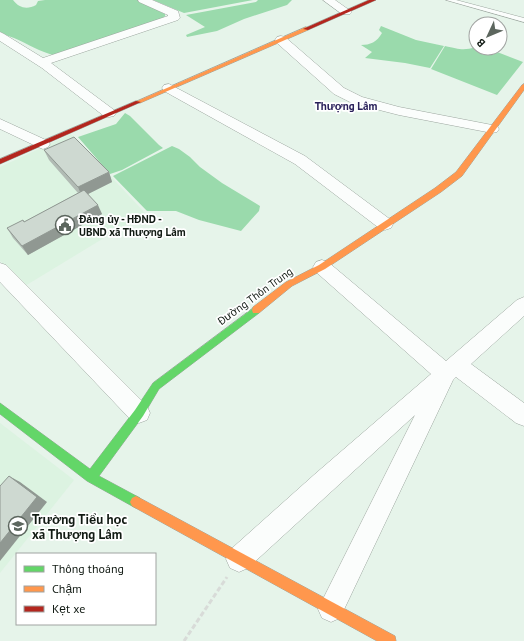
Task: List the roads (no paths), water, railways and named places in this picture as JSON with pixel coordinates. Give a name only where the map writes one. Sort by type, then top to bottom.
[{"type":"street","points":[[42,62],[174,18],[174,13],[143,0]]},
{"type":"street","points":[[328,0],[346,12]]},
{"type":"street","points":[[0,162],[43,144],[109,113],[373,0]]},
{"type":"street","points":[[0,36],[42,62],[109,113]]},
{"type":"street","points":[[281,40],[340,91],[357,100],[399,111],[492,129]]},
{"type":"street","points":[[169,88],[300,160],[385,224]]},
{"type":"street","name":"Đường Thôn Trung","points":[[91,477],[139,413],[156,386],[289,284],[322,267],[438,190],[459,174],[492,129],[522,92]]},
{"type":"street","points":[[0,123],[43,144]]},
{"type":"street","points":[[322,267],[451,370],[524,416]]},
{"type":"street","points":[[0,270],[139,413]]},
{"type":"street","points":[[239,559],[323,482],[524,305]]},
{"type":"street","points":[[331,609],[451,370]]},
{"type":"street","points":[[0,408],[91,477],[390,641]]},
{"type":"lane","points":[[449,0],[524,20]]},
{"type":"place","name":"Đảng ủy - HĐND - UBND xã Thượng Lâm","points":[[65,225]]},
{"type":"place","name":"Trường Tiểu học xã Thượng Lâm","points":[[18,526]]},
{"type":"district","name":"Thượng Lâm","points":[[346,106]]}]
